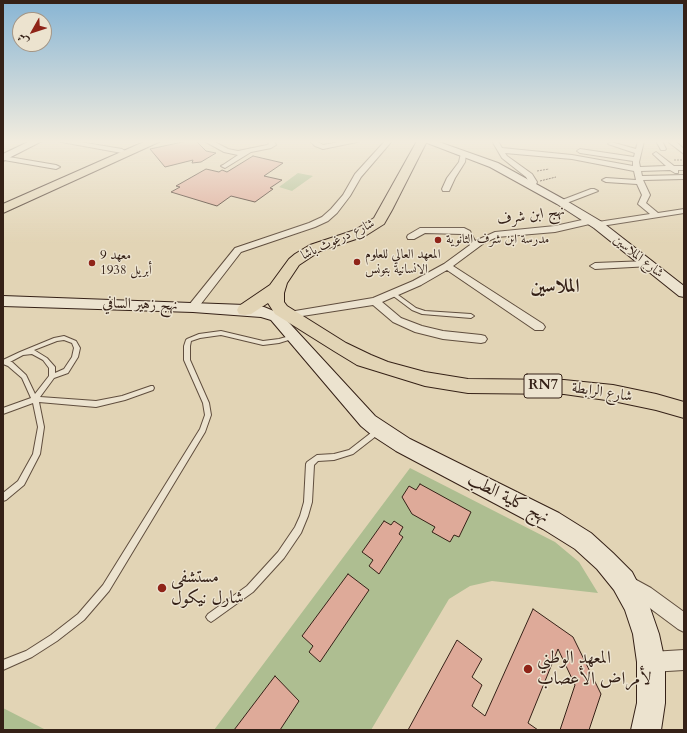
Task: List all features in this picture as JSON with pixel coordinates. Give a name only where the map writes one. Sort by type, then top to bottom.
[{"type":"main road","points":[[3,209],[73,175]]},
{"type":"main road","points":[[3,202],[73,175]]},
{"type":"main road","name":"شارع درغوث باشا","points":[[245,310],[260,301],[281,280],[294,262],[308,252],[326,244],[360,233],[379,221],[404,175]]},
{"type":"main road","points":[[3,213],[69,177]]},
{"type":"main road","name":"RN7","points":[[281,280],[276,302],[281,310],[288,315]]},
{"type":"main road","name":"شارع الرابطة","points":[[288,315],[340,348],[364,360],[425,379],[453,385],[491,387],[564,387],[606,392],[656,402],[684,410]]},
{"type":"street","points":[[193,307],[238,250],[305,228],[325,219],[334,211],[346,196],[359,175]]},
{"type":"street","points":[[446,189],[453,175]]},
{"type":"street","name":"شارع الملاسين","points":[[514,175],[532,184],[595,223],[684,293]]},
{"type":"street","points":[[527,175],[532,184]]},
{"type":"street","points":[[606,180],[638,175]]},
{"type":"street","points":[[639,175],[646,195],[642,204],[657,216]]},
{"type":"street","points":[[644,175],[683,177]]},
{"type":"street","points":[[561,202],[594,191]]},
{"type":"street","name":"نهج ابن شرف","points":[[288,315],[375,301],[394,294],[447,266],[475,245],[495,235],[555,229],[657,216],[684,211]]},
{"type":"street","points":[[411,237],[423,230],[464,231],[467,233],[469,240],[475,245]]},
{"type":"street","points":[[595,266],[648,264]]},
{"type":"street","points":[[447,266],[539,327]]},
{"type":"street","name":"نهج زهير السافي","points":[[3,301],[193,307],[245,310],[288,315]]},
{"type":"street","points":[[375,301],[387,313],[413,328],[443,335],[481,339]]},
{"type":"street","name":"نهج كلية الطب","points":[[288,315],[293,337],[368,421],[403,445],[551,521],[583,541],[605,561],[623,581],[636,605],[641,619],[646,634],[651,662],[651,703],[646,730]]},
{"type":"street","points":[[623,581],[645,594],[684,623]]},
{"type":"street","points":[[651,662],[684,660]]},
{"type":"lane","points":[[394,294],[414,309],[424,314],[472,316]]},
{"type":"lane","points":[[3,665],[29,654],[54,638],[81,617],[106,588],[203,430],[208,415],[206,403],[187,360],[187,346],[189,340],[199,336],[221,334],[263,343],[293,337]]},
{"type":"lane","points":[[4,362],[56,339],[64,338],[74,342],[77,348],[75,357],[66,371],[52,376],[35,400]]},
{"type":"lane","points":[[22,353],[33,352],[45,359],[52,367],[52,376]]},
{"type":"lane","points":[[3,498],[21,483],[36,454],[41,427],[35,400],[24,377],[10,364],[4,362]]},
{"type":"lane","points":[[3,411],[35,400],[96,404],[123,398],[151,388]]},
{"type":"lane","points":[[211,617],[250,589],[280,555],[298,530],[308,502],[310,464],[317,458],[334,457],[351,452],[380,430]]},
{"type":"path","points":[[532,184],[556,177]]},
{"type":"green space","points":[[295,175],[313,176],[292,191],[279,187]]},
{"type":"green space","points":[[410,468],[555,542],[579,562],[598,593],[492,581],[470,586],[449,599],[371,730],[214,730]]},
{"type":"green space","points":[[3,708],[46,730],[3,730]]},
{"type":"building","points":[[195,175],[265,175],[264,176],[282,180],[270,188],[273,189],[255,202],[231,196],[217,206],[171,192],[180,187],[176,186]]},
{"type":"building","points":[[420,484],[471,512],[459,537],[454,535],[450,542],[432,532],[435,527],[412,514],[402,497],[409,486],[416,490]]},
{"type":"building","points":[[384,521],[391,525],[394,521],[403,527],[399,534],[403,537],[379,574],[369,566],[373,560],[362,552]]},
{"type":"building","points":[[348,574],[369,590],[320,662],[309,652],[313,646],[302,636]]},
{"type":"building","name":"المعهد الوطني لأمراض الأعصاب","points":[[533,609],[573,637],[601,694],[589,730],[560,730],[575,685],[558,649],[528,723],[538,730],[408,730],[457,640],[482,659],[472,677],[482,685],[472,706],[485,716]]},
{"type":"building","points":[[275,676],[299,701],[280,730],[234,730]]},
{"type":"place","name":"مدرسة ابن شرف الثانوية","points":[[438,240]]},
{"type":"place","name":"المعهد العالي للعلوم الانسانية بتونس","points":[[357,262]]},
{"type":"place","name":"معهد 9 أبريل 1938","points":[[92,263]]},
{"type":"place","name":"مستشفى شارل نيكول","points":[[162,588]]},
{"type":"place","name":"المعهد الوطني لأمراض الأعصاب","points":[[528,669]]},
{"type":"district","name":"الملاسين","points":[[555,288]]}]
